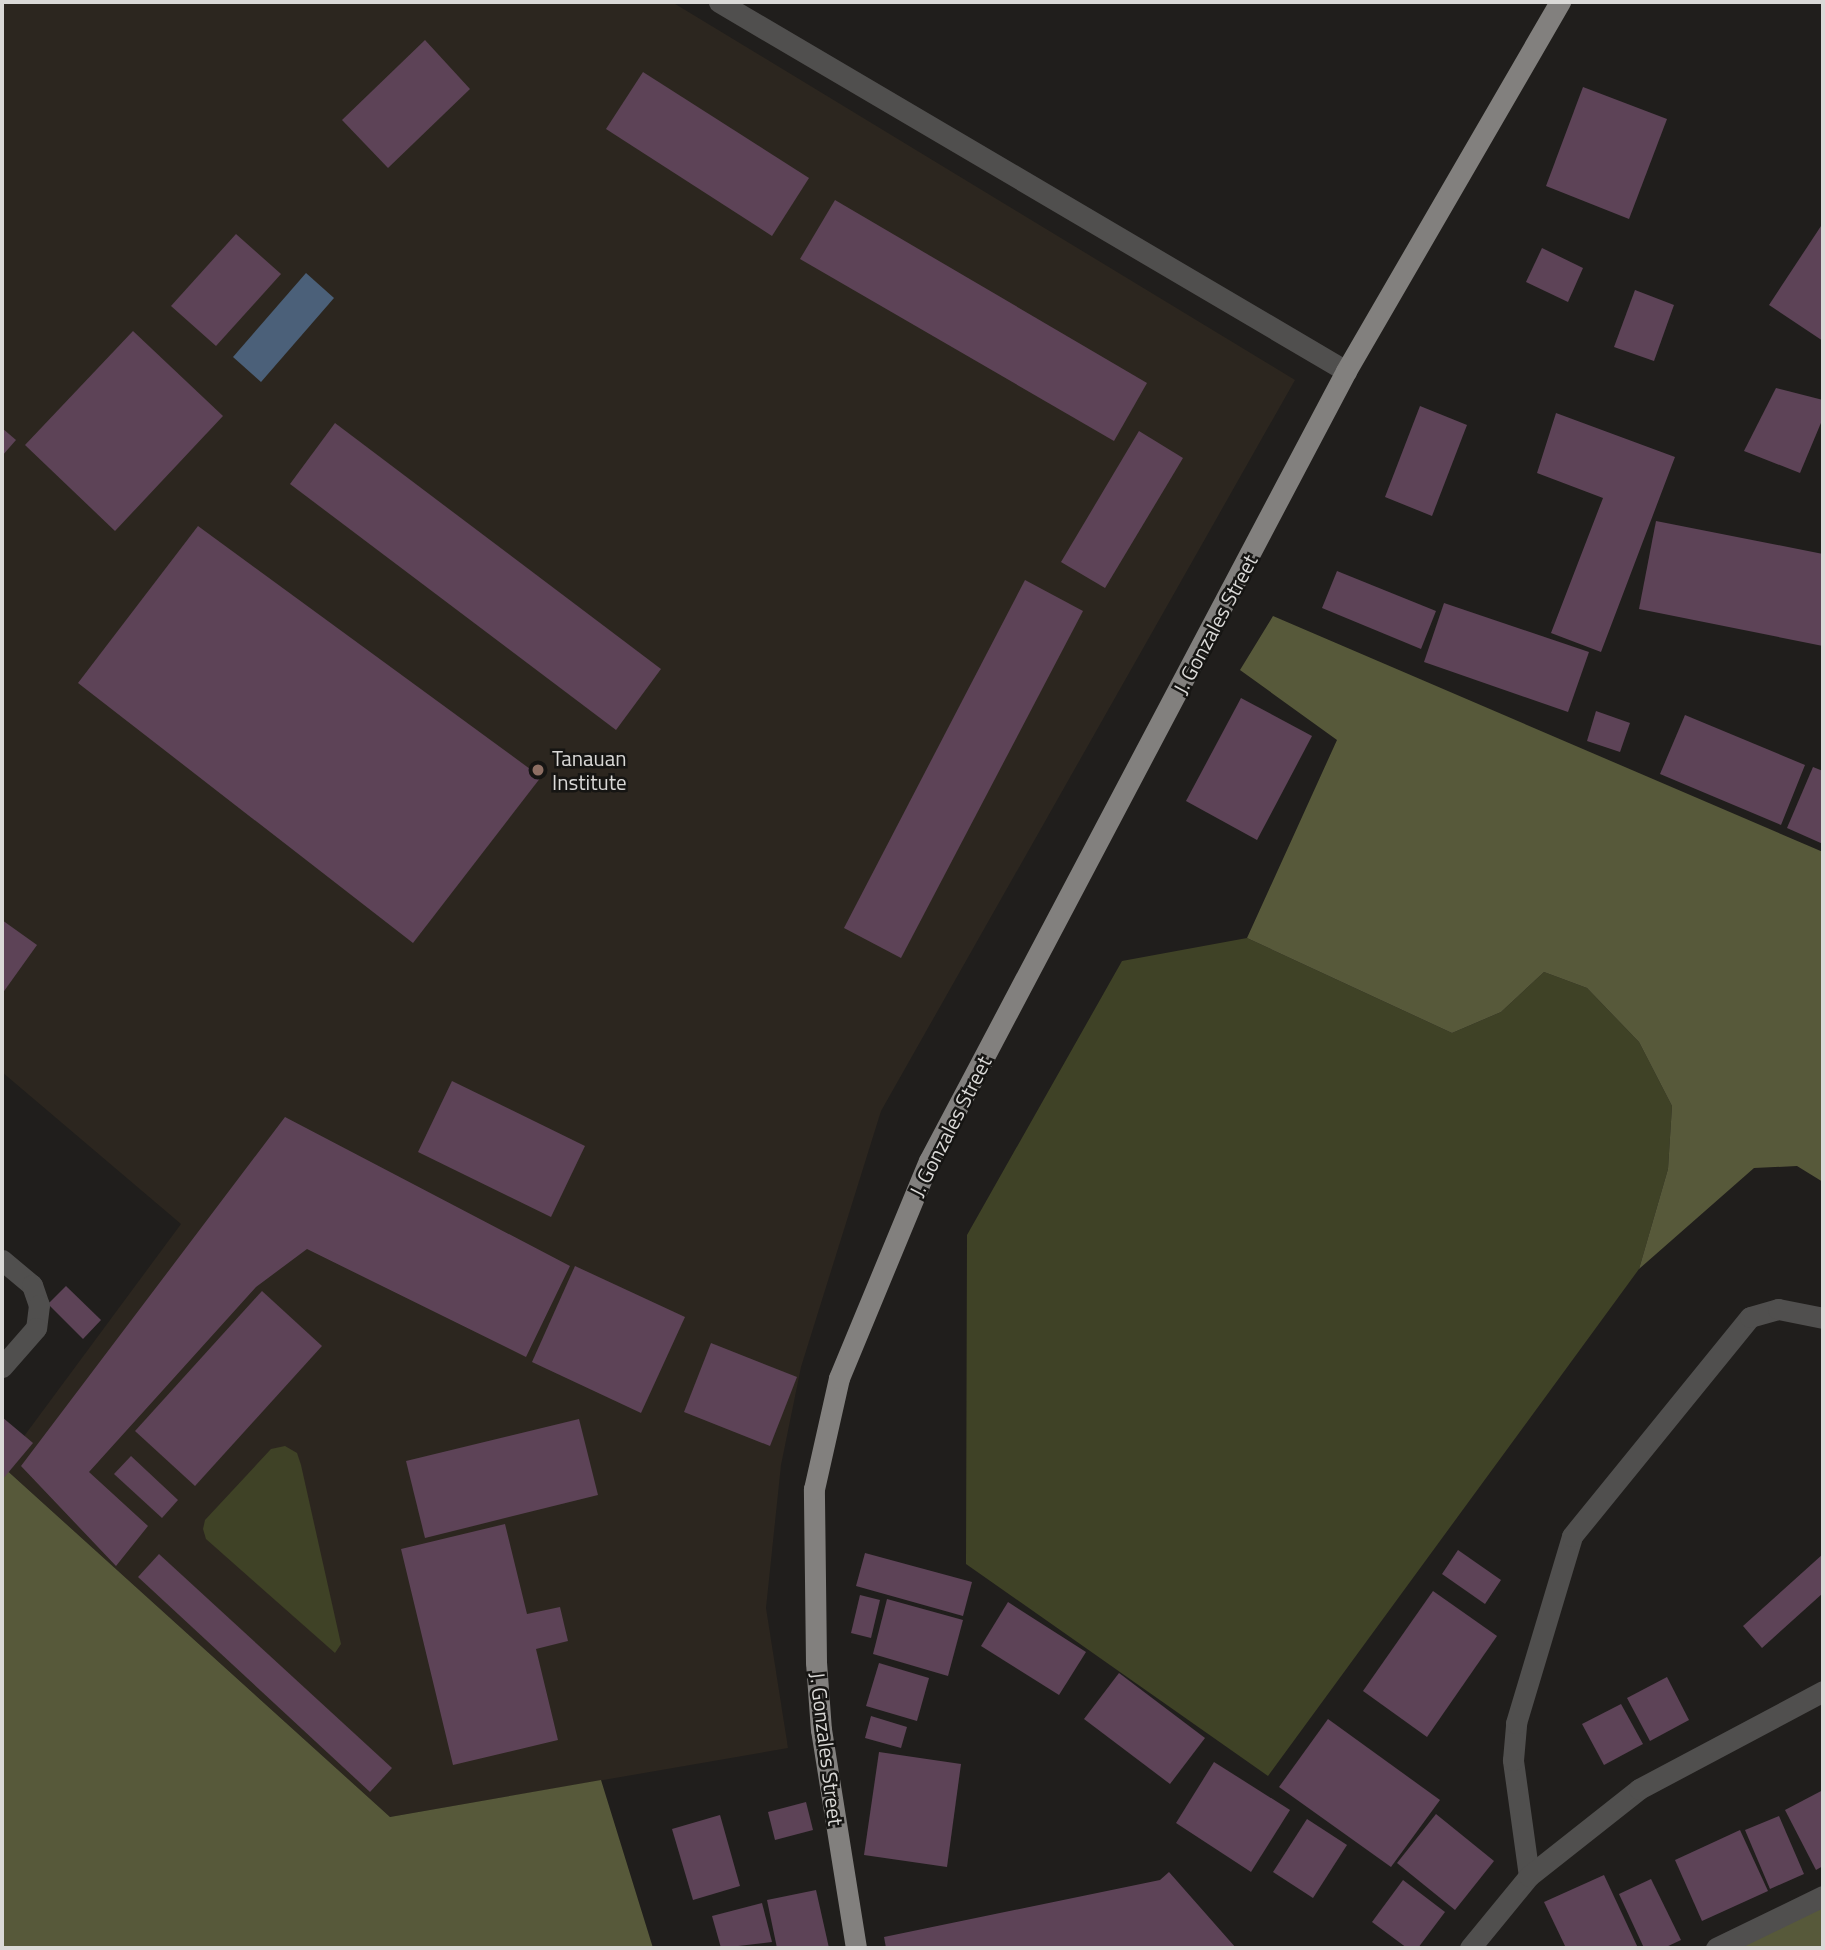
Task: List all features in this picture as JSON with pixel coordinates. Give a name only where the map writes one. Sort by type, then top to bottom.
[{"type":"main road","name":"J. Gonzales Street","points":[[856,1948],[816,1675],[814,1489],[839,1378],[929,1161],[1346,371],[1560,2]]},
{"type":"street","points":[[719,2],[1346,371]]},
{"type":"street","points":[[2,1260],[32,1285],[38,1305],[36,1328],[2,1367]]},
{"type":"street","points":[[1529,1876],[1513,1760],[1516,1723],[1572,1536],[1751,1317],[1778,1309],[1823,1318]]},
{"type":"street","points":[[1470,1948],[1529,1876],[1639,1789],[1823,1691]]},
{"type":"street","points":[[1716,1948],[1823,1896]]},
{"type":"shaded area","name":"Tanauan Institute","points":[[2,2],[672,2],[1295,380],[881,1111],[801,1367],[781,1465],[766,1608],[788,1748],[390,1817],[2,1466],[181,1224],[2,1072]]},
{"type":"green space","points":[[1273,616],[1823,852],[1823,1182],[1797,1166],[1754,1168],[1639,1269],[1668,1169],[1672,1106],[1639,1042],[1587,988],[1544,972],[1501,1012],[1452,1033],[1247,938],[1337,740],[1240,670]]},
{"type":"green space","points":[[1247,938],[1452,1033],[1501,1012],[1544,972],[1587,988],[1639,1042],[1672,1106],[1668,1169],[1639,1269],[1268,1776],[966,1564],[967,1235],[1122,961]]},
{"type":"green space","points":[[285,1446],[297,1453],[301,1465],[341,1644],[335,1653],[206,1539],[203,1529],[205,1520],[271,1449]]},
{"type":"green space","points":[[2,1466],[390,1817],[601,1780],[653,1948],[2,1948]]},
{"type":"green space","points":[[1823,1896],[1823,1948],[1716,1948]]},
{"type":"water","points":[[306,273],[334,298],[261,382],[233,357]]},
{"type":"building","points":[[425,40],[470,89],[388,168],[342,120]]},
{"type":"building","points":[[643,72],[809,178],[772,236],[606,129]]},
{"type":"building","points":[[1583,87],[1667,119],[1629,219],[1546,186]]},
{"type":"building","points":[[835,200],[1147,383],[1114,441],[800,259]]},
{"type":"building","points":[[1823,223],[1823,341],[1769,305]]},
{"type":"building","points":[[236,234],[281,274],[216,346],[171,306]]},
{"type":"building","points":[[1542,248],[1583,268],[1568,302],[1526,282]]},
{"type":"building","points":[[1635,290],[1674,305],[1654,361],[1614,347]]},
{"type":"building","points":[[133,331],[223,416],[115,531],[25,445]]},
{"type":"building","points":[[1776,388],[1823,400],[1823,418],[1800,473],[1744,451]]},
{"type":"building","points":[[1420,406],[1467,425],[1432,516],[1385,497]]},
{"type":"building","points":[[1556,413],[1675,457],[1601,652],[1551,633],[1603,498],[1537,473]]},
{"type":"building","points":[[335,423],[661,669],[616,730],[290,484]]},
{"type":"building","points":[[2,428],[16,440],[2,456]]},
{"type":"building","points":[[1139,431],[1183,458],[1105,588],[1061,562]]},
{"type":"building","points":[[1656,521],[1823,554],[1823,646],[1639,609]]},
{"type":"building","points":[[198,526],[541,777],[413,943],[78,683]]},
{"type":"building","points":[[1337,571],[1436,611],[1421,649],[1322,608]]},
{"type":"building","points":[[1025,580],[1083,611],[901,958],[844,928]]},
{"type":"building","points":[[1444,603],[1589,652],[1568,712],[1424,662]]},
{"type":"building","points":[[1241,698],[1312,736],[1257,840],[1186,801]]},
{"type":"building","points":[[1596,711],[1630,723],[1620,752],[1587,741]]},
{"type":"building","points":[[1685,715],[1805,765],[1781,825],[1660,774]]},
{"type":"building","points":[[1813,767],[1823,771],[1823,844],[1787,828]]},
{"type":"building","points":[[2,920],[37,945],[2,994]]},
{"type":"building","points":[[452,1081],[585,1146],[551,1217],[418,1152]]},
{"type":"building","points":[[285,1117],[570,1266],[526,1357],[307,1249],[256,1287],[89,1472],[148,1526],[116,1566],[21,1466]]},
{"type":"building","points":[[575,1266],[685,1317],[641,1413],[532,1362]]},
{"type":"building","points":[[66,1286],[101,1320],[83,1339],[48,1304]]},
{"type":"building","points":[[262,1291],[322,1346],[195,1486],[135,1431]]},
{"type":"building","points":[[711,1343],[797,1377],[770,1446],[684,1412]]},
{"type":"building","points":[[2,1417],[33,1443],[2,1480]]},
{"type":"building","points":[[579,1419],[598,1495],[425,1538],[406,1461]]},
{"type":"building","points":[[131,1456],[178,1500],[162,1518],[114,1474]]},
{"type":"building","points":[[505,1524],[527,1614],[560,1607],[568,1641],[536,1649],[558,1740],[453,1765],[401,1549]]},
{"type":"building","points":[[1458,1550],[1501,1580],[1485,1604],[1442,1574]]},
{"type":"building","points":[[865,1553],[972,1582],[963,1616],[856,1586]]},
{"type":"building","points":[[159,1554],[392,1768],[370,1792],[138,1577]]},
{"type":"building","points":[[1823,1554],[1823,1593],[1762,1648],[1743,1626]]},
{"type":"building","points":[[1433,1591],[1497,1636],[1427,1737],[1363,1691]]},
{"type":"building","points":[[860,1595],[880,1600],[871,1638],[851,1633]]},
{"type":"building","points":[[887,1599],[963,1620],[948,1676],[873,1654]]},
{"type":"building","points":[[1008,1602],[1086,1652],[1059,1695],[981,1646]]},
{"type":"building","points":[[879,1663],[929,1678],[917,1721],[866,1706]]},
{"type":"building","points":[[1119,1673],[1205,1738],[1170,1784],[1084,1719]]},
{"type":"building","points":[[1667,1677],[1689,1720],[1650,1741],[1627,1698]]},
{"type":"building","points":[[1621,1704],[1643,1744],[1604,1765],[1582,1724]]},
{"type":"building","points":[[871,1716],[907,1727],[901,1748],[865,1738]]},
{"type":"building","points":[[1328,1719],[1440,1800],[1391,1867],[1279,1787]]},
{"type":"building","points":[[879,1752],[961,1764],[947,1867],[864,1855]]},
{"type":"building","points":[[1214,1762],[1290,1810],[1251,1872],[1176,1823]]},
{"type":"building","points":[[1823,1790],[1823,1866],[1816,1870],[1785,1810]]},
{"type":"building","points":[[806,1802],[813,1830],[775,1840],[768,1812]]},
{"type":"building","points":[[1436,1814],[1494,1861],[1455,1910],[1397,1863]]},
{"type":"building","points":[[720,1815],[740,1886],[693,1900],[672,1829]]},
{"type":"building","points":[[1779,1816],[1804,1874],[1770,1889],[1745,1830]]},
{"type":"building","points":[[1307,1819],[1347,1845],[1313,1898],[1273,1872]]},
{"type":"building","points":[[1740,1830],[1768,1891],[1702,1921],[1675,1860]]},
{"type":"building","points":[[1169,1872],[1236,1948],[886,1948],[884,1937],[1160,1880]]},
{"type":"building","points":[[1604,1875],[1638,1948],[1566,1948],[1544,1902]]},
{"type":"building","points":[[1651,1879],[1681,1940],[1664,1948],[1644,1948],[1619,1894]]},
{"type":"building","points":[[1403,1880],[1445,1912],[1418,1948],[1407,1948],[1372,1922]]},
{"type":"building","points":[[816,1890],[829,1948],[777,1948],[767,1900]]},
{"type":"building","points":[[762,1903],[772,1942],[721,1948],[712,1916]]},
{"type":"place","name":"Tanauan Institute","points":[[538,770]]}]
